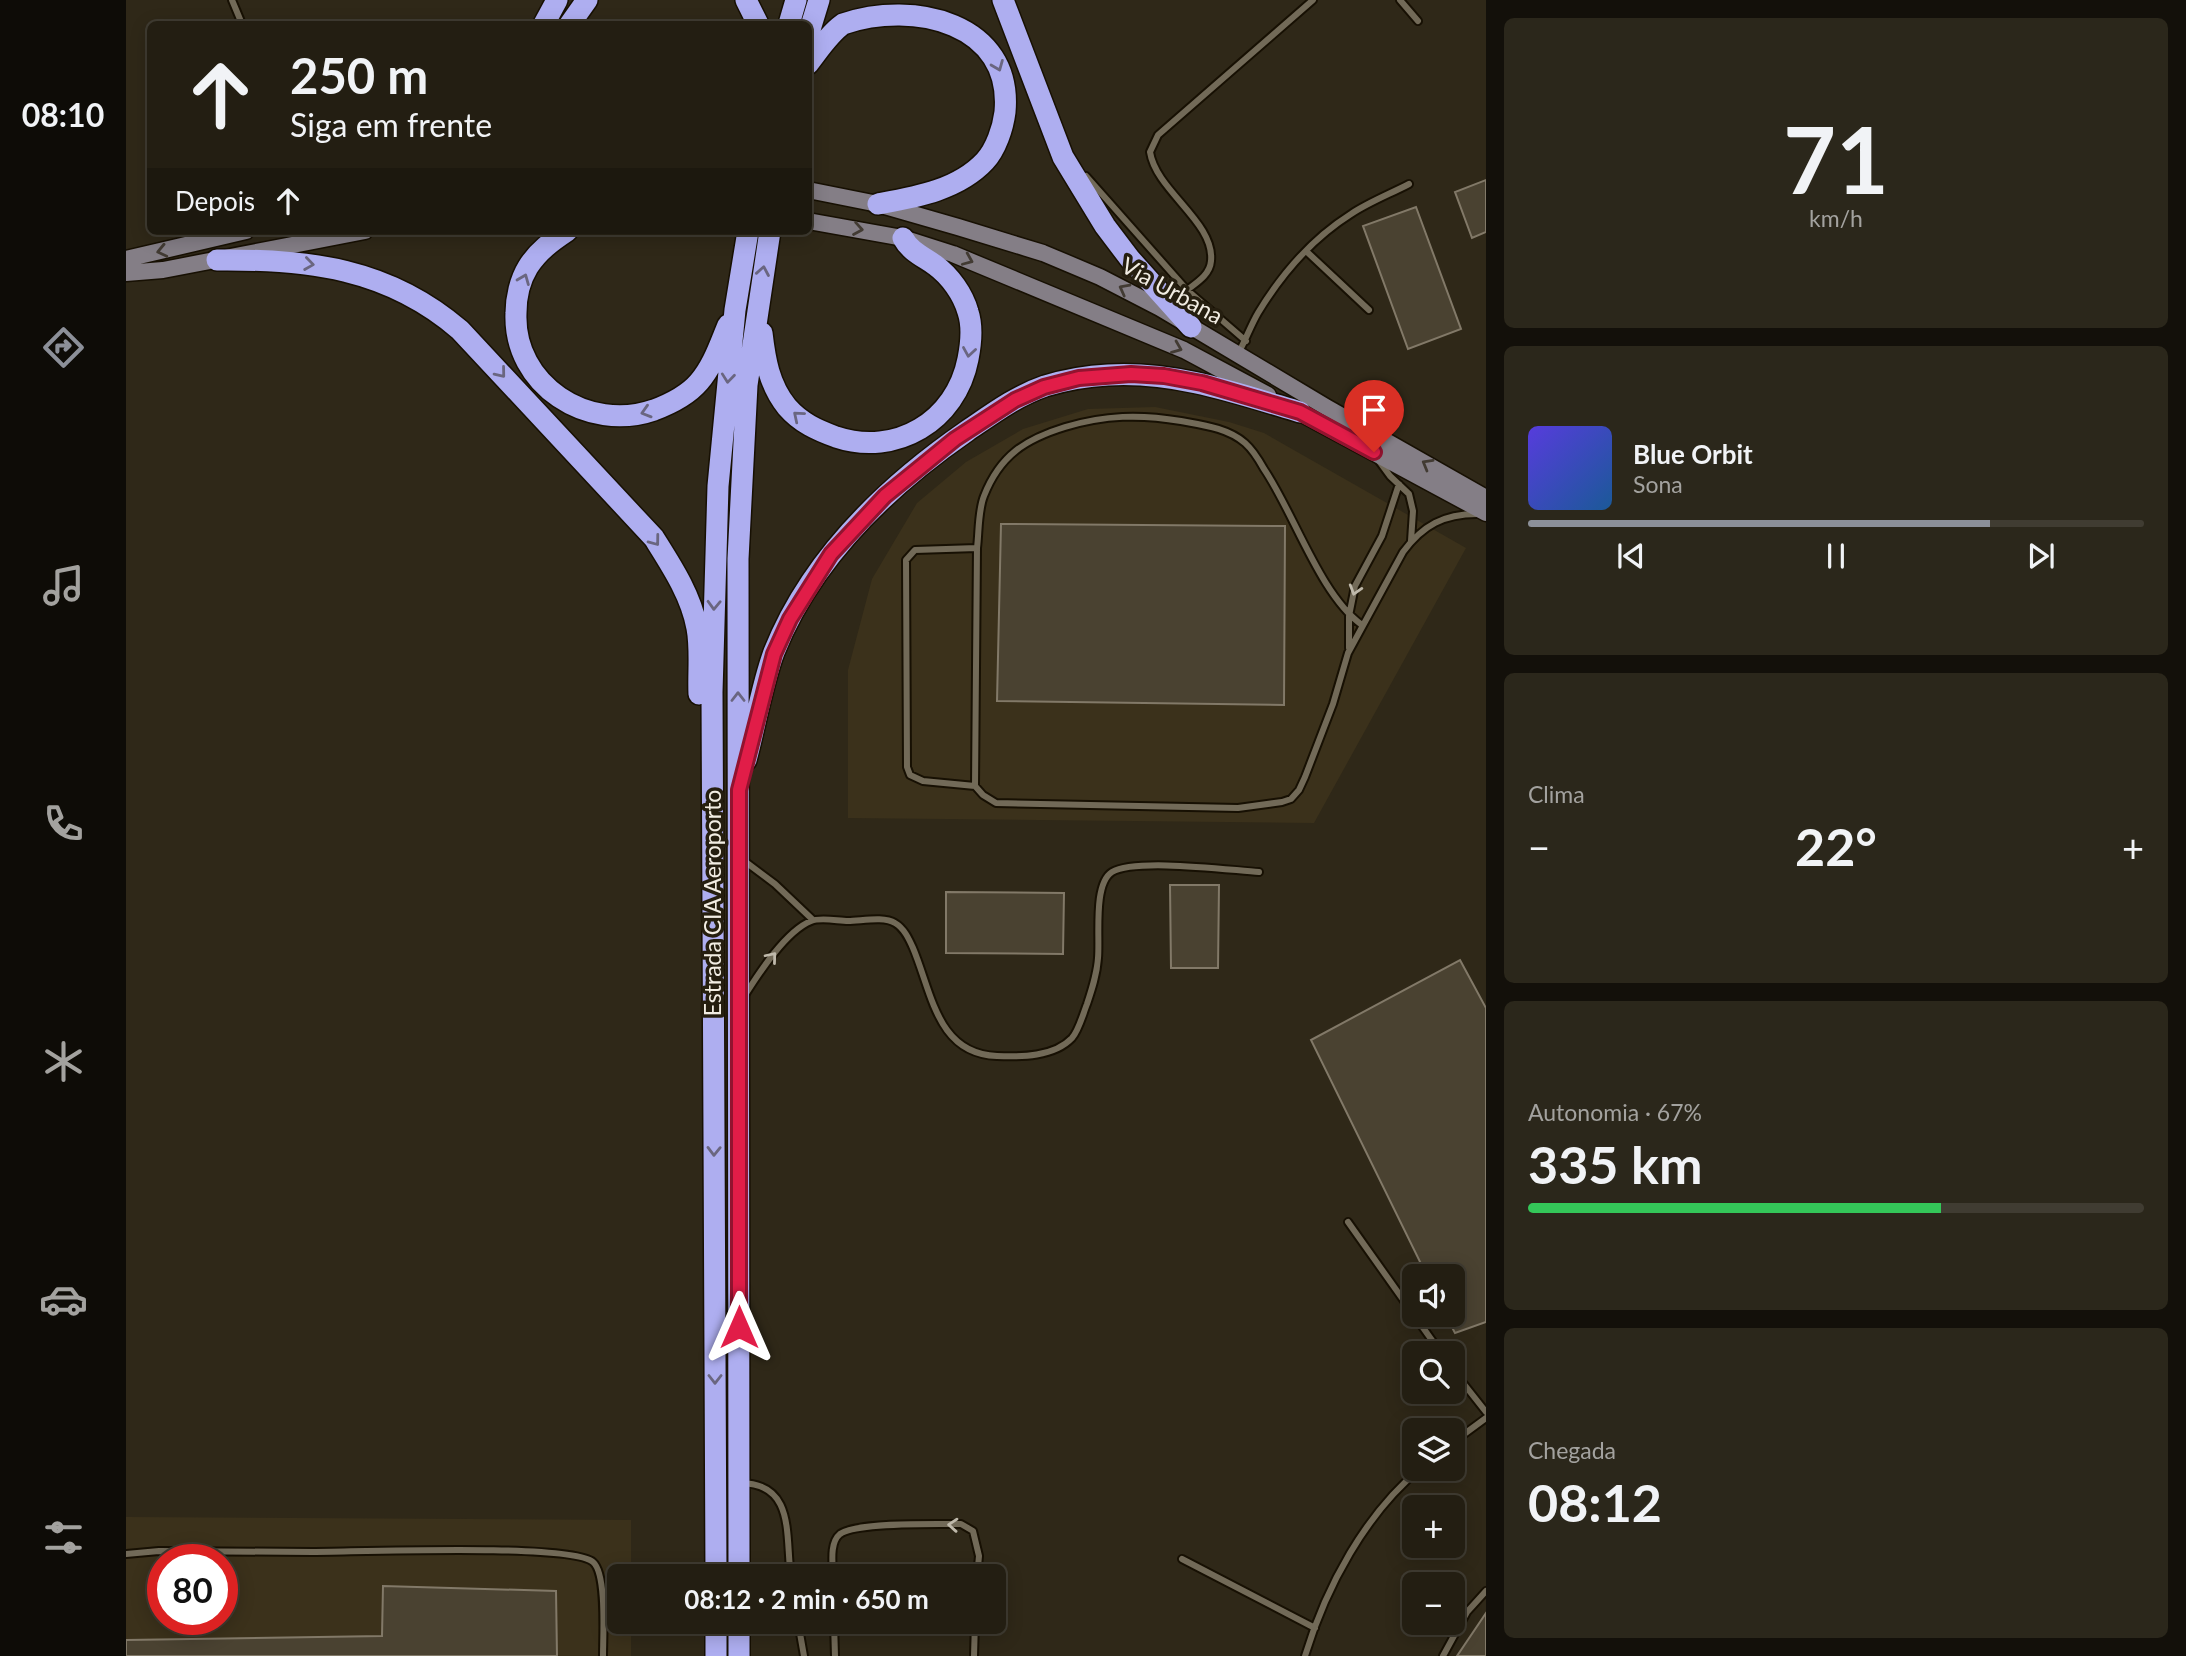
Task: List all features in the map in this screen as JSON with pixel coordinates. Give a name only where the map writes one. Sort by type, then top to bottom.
[{"type":"highway","points":[[546,21],[557,0]]},
{"type":"highway","points":[[572,21],[587,0]]},
{"type":"highway","points":[[746,0],[756,21]]},
{"type":"highway","points":[[790,21],[796,0]]},
{"type":"highway","points":[[812,23],[819,0]]},
{"type":"highway","points":[[1003,0],[1039,101],[1063,157],[1105,226],[1130,259],[1191,327]]},
{"type":"highway","points":[[812,59],[833,32],[850,19],[884,4],[903,3],[921,3],[943,9],[961,19],[984,38],[994,54],[1001,70],[1006,101],[1000,131],[986,160],[944,188],[917,197],[878,204]]},
{"type":"highway","points":[[560,235],[552,240],[528,268],[520,287],[515,326],[530,369],[553,394],[584,411],[631,416],[669,404],[699,382],[746,311]]},
{"type":"highway","name":"Estrada CIA Aeroporto","points":[[739,1564],[738,559],[747,385],[748,235]]},
{"type":"highway","name":"Estrada CIA Aeroporto","points":[[716,1564],[713,651],[718,485],[746,311],[769,235]]},
{"type":"highway","points":[[746,311],[769,374],[785,405],[798,418],[816,430],[852,442],[885,442],[903,438],[921,429],[946,408],[959,389],[965,373],[972,333],[969,313],[953,282],[938,267],[913,251],[903,238]]},
{"type":"highway","points":[[217,260],[299,262],[349,270],[409,294],[430,306],[460,330],[495,365],[654,538],[671,565],[690,603],[698,628],[704,1046],[714,1107]]},
{"type":"highway","points":[[739,790],[774,654],[797,607],[831,554],[861,520],[912,473],[1002,407],[1044,387],[1079,378],[1131,374],[1188,379],[1300,412]]},
{"type":"highway","points":[[716,1634],[716,1656]]},
{"type":"highway","points":[[739,1634],[739,1656]]},
{"type":"main road","name":"Via Urbana","points":[[812,190],[878,204],[1043,253],[1100,276],[1191,327],[1242,347],[1326,407],[1486,498]]},
{"type":"main road","name":"Via Urbana","points":[[812,221],[903,238],[953,254],[1184,350],[1486,513]]},
{"type":"main road","points":[[126,259],[229,235]]},
{"type":"main road","points":[[126,273],[163,270],[345,235]]},
{"type":"lane","points":[[232,0],[241,21]]},
{"type":"lane","points":[[1187,290],[1208,270],[1211,262],[1209,249],[1198,224],[1158,175],[1150,152],[1153,143],[1158,135],[1313,0]]},
{"type":"lane","points":[[1400,0],[1418,21]]},
{"type":"lane","points":[[1063,157],[1083,173],[1187,290],[1242,347],[1267,299],[1306,251],[1352,213],[1409,184]]},
{"type":"lane","points":[[1306,251],[1369,310]]},
{"type":"lane","points":[[1362,625],[1349,616],[1332,593],[1273,481],[1245,443],[1216,428],[1164,418],[1119,415],[1092,419],[1037,436],[1018,447],[1001,466],[984,497],[977,548],[975,786],[996,803],[1238,808],[1292,799],[1305,777],[1333,704],[1349,650],[1411,541],[1439,519],[1452,514],[1486,513]]},
{"type":"lane","points":[[1374,452],[1412,501],[1411,541]]},
{"type":"lane","points":[[1349,650],[1349,616],[1355,586],[1382,536],[1399,484]]},
{"type":"lane","points":[[975,786],[923,781],[911,775],[907,767],[905,622],[906,560],[910,553],[915,550],[977,548]]},
{"type":"lane","points":[[739,857],[775,884],[813,920]]},
{"type":"lane","points":[[740,1002],[779,947],[813,920],[889,920],[903,929],[936,1008],[953,1039],[964,1049],[996,1056],[1044,1054],[1073,1037],[1084,1012],[1093,987],[1098,960],[1100,893],[1104,880],[1110,874],[1131,866],[1259,872]]},
{"type":"lane","points":[[1348,1222],[1432,1341]]},
{"type":"lane","points":[[1465,1385],[1486,1412]]},
{"type":"lane","points":[[1465,1433],[1486,1418]]},
{"type":"lane","points":[[1305,1656],[1315,1628],[1368,1525],[1409,1481]]},
{"type":"lane","points":[[739,1483],[764,1485],[782,1504],[790,1564]]},
{"type":"lane","points":[[833,1564],[834,1545],[840,1534],[861,1527],[961,1524],[973,1531],[978,1564]]},
{"type":"lane","points":[[126,1554],[159,1551],[490,1550],[576,1555],[593,1562],[599,1570],[603,1656]]},
{"type":"lane","points":[[1182,1559],[1315,1628]]},
{"type":"lane","points":[[1443,1656],[1467,1612],[1486,1591]]},
{"type":"lane","points":[[800,1634],[803,1656]]},
{"type":"lane","points":[[834,1634],[835,1656]]},
{"type":"lane","points":[[974,1656],[975,1634]]},
{"type":"shaded area","points":[[1155,407],[1229,422],[1264,433],[1466,548],[1314,823],[848,818],[848,670],[872,579],[917,503],[966,462],[1023,429],[1088,409]]},
{"type":"shaded area","points":[[126,1517],[631,1520],[631,1564],[607,1564],[607,1634],[631,1634],[631,1656],[126,1656]]},
{"type":"building","points":[[1486,180],[1486,232],[1472,238],[1455,192]]},
{"type":"building","points":[[1416,207],[1461,329],[1408,349],[1363,226]]},
{"type":"building","points":[[1001,524],[1285,526],[1284,705],[997,701]]},
{"type":"building","points":[[1170,885],[1219,885],[1218,968],[1171,968]]},
{"type":"building","points":[[946,892],[1064,893],[1063,954],[946,953]]},
{"type":"building","points":[[1460,960],[1486,1008],[1486,1322],[1455,1333],[1452,1327],[1465,1327],[1465,1264],[1421,1264],[1311,1040]]},
{"type":"building","points":[[383,1586],[556,1591],[557,1656],[126,1656],[126,1640],[382,1636]]},
{"type":"building","points":[[1486,1613],[1486,1656],[1457,1656]]},
{"type":"route","points":[[739,1327],[739,790],[774,654],[790,619],[831,554],[885,496],[955,439],[1015,400],[1044,387],[1079,378],[1131,374],[1188,379],[1300,412],[1374,452]]}]
